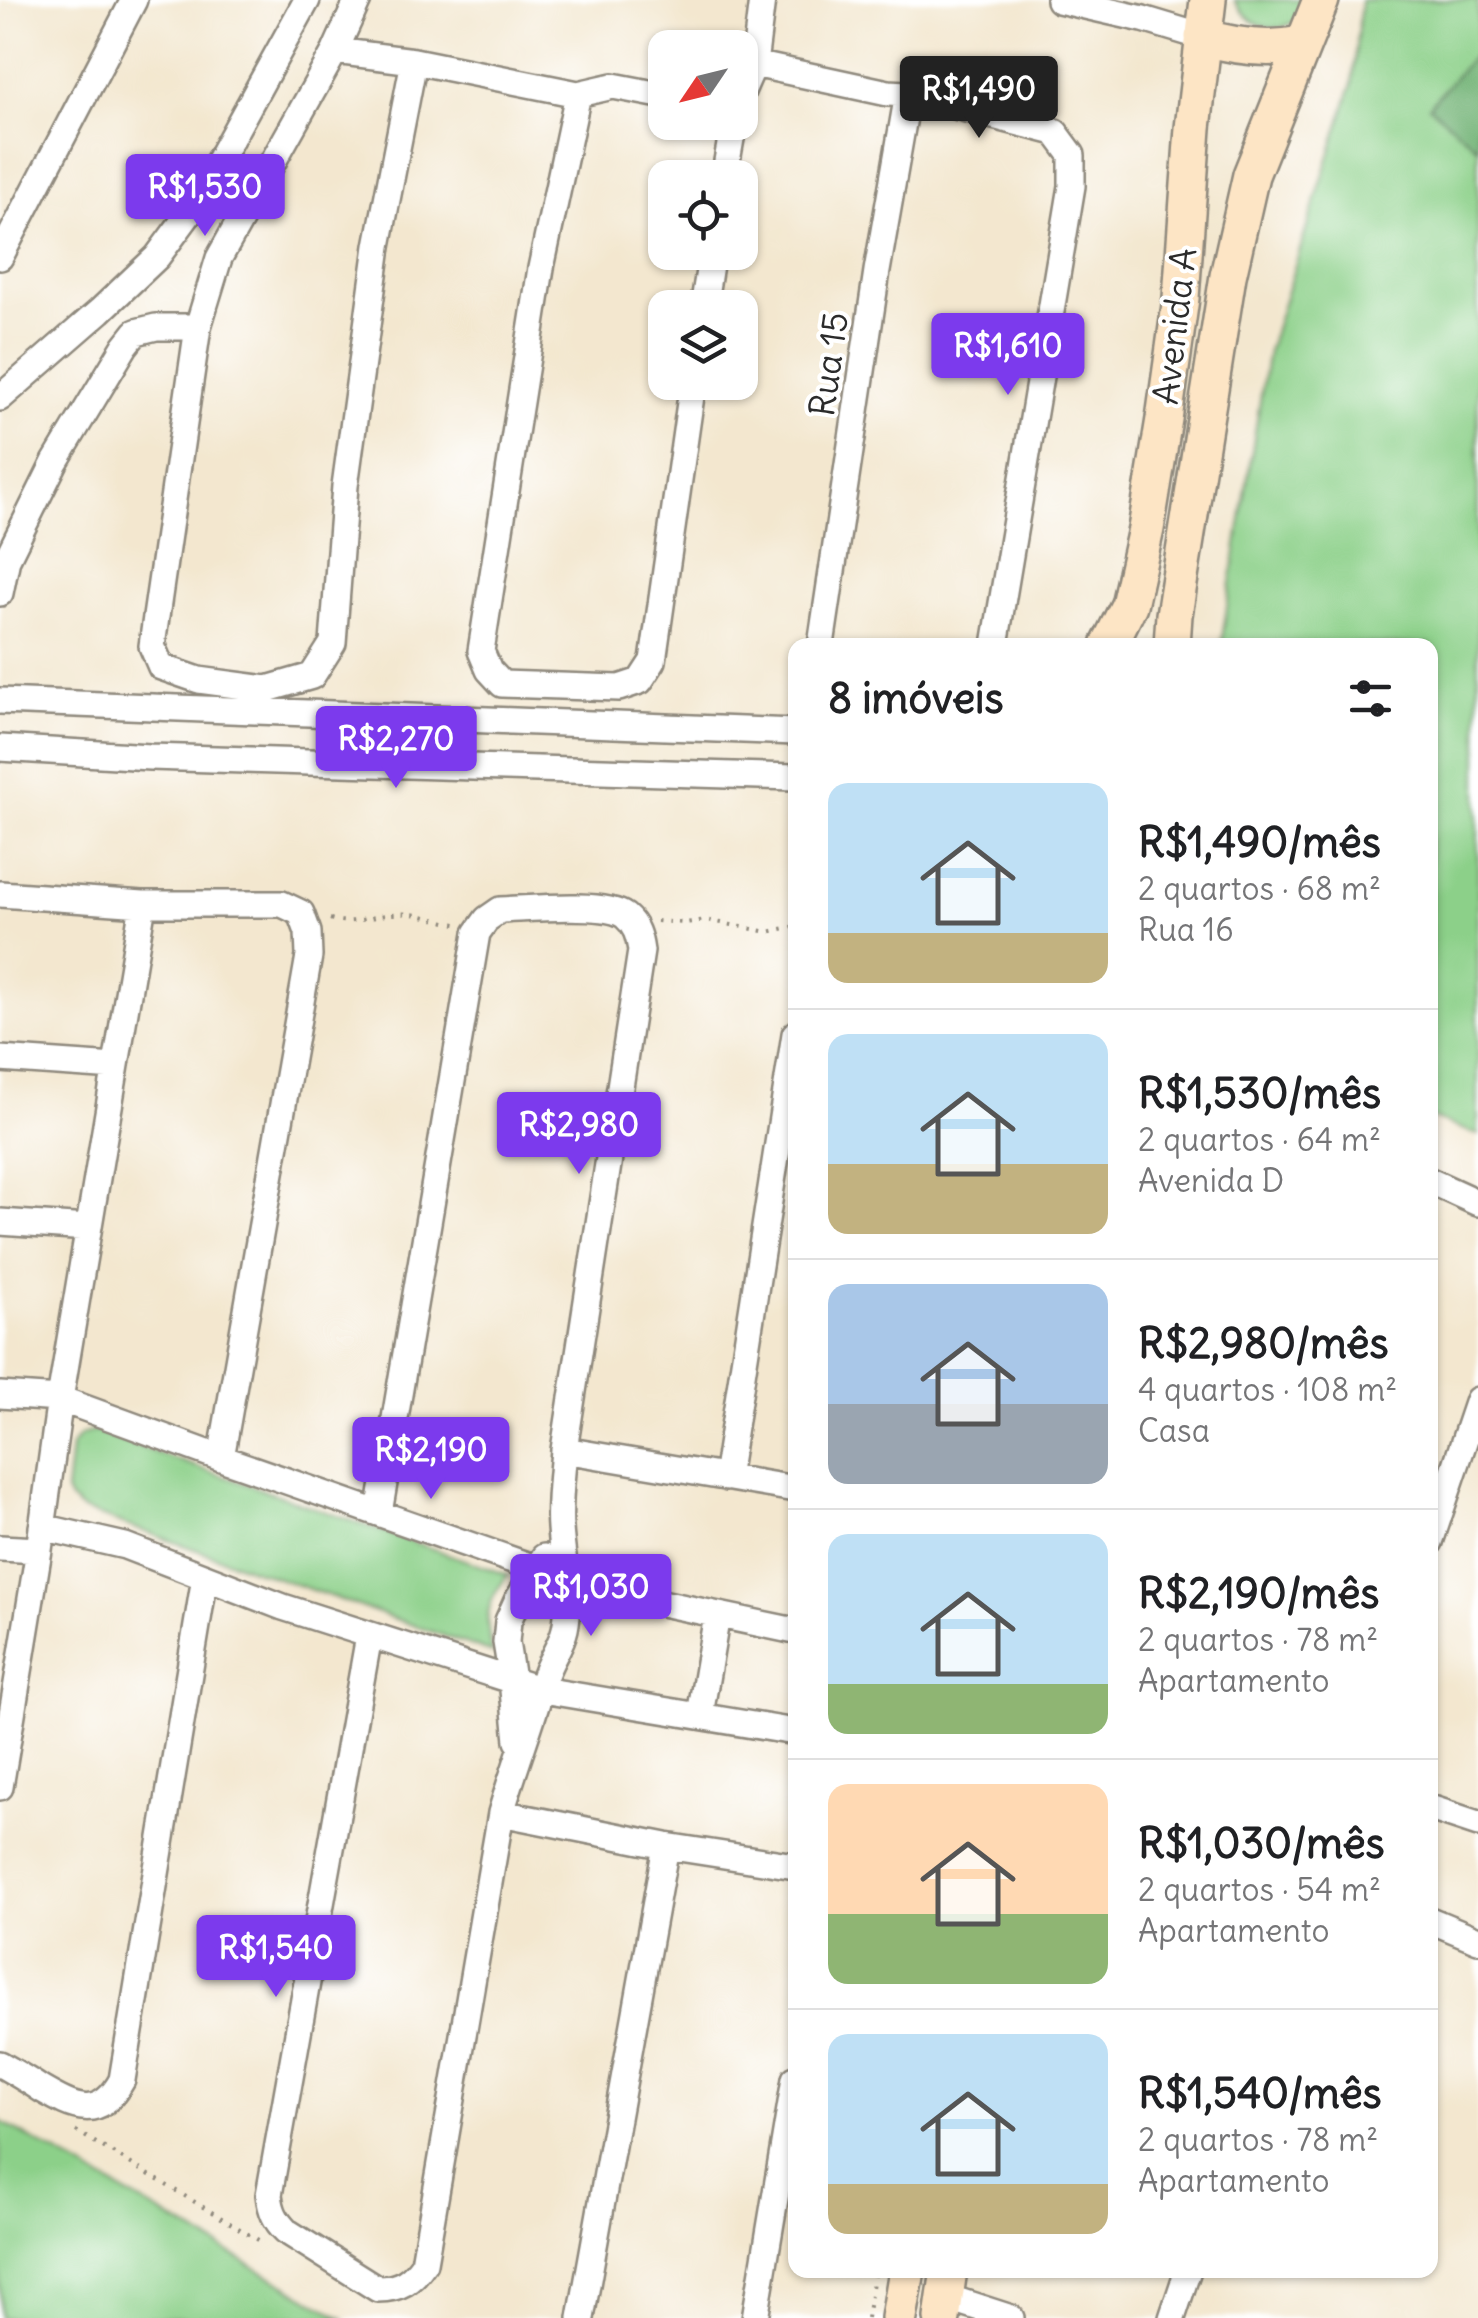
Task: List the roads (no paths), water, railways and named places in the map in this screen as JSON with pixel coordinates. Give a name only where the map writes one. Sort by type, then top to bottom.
[{"type":"main road","name":"Avenida A","points":[[1113,638],[1129,605],[1164,419],[1181,298],[1193,128],[1208,0]]},
{"type":"main road","name":"Avenida A","points":[[1173,638],[1228,276],[1251,175],[1321,0]]},
{"type":"main road","points":[[1203,37],[1244,47],[1302,44]]},
{"type":"main road","points":[[900,2318],[906,2278]]},
{"type":"street","points":[[0,257],[134,0]]},
{"type":"street","points":[[0,398],[157,257],[191,212],[307,0]]},
{"type":"street","points":[[358,0],[335,51],[220,258],[198,327],[152,646],[161,667],[199,680],[267,689],[312,676],[332,643],[345,486],[378,246],[414,61]]},
{"type":"street","points":[[1058,0],[1203,37]]},
{"type":"street","points":[[758,39],[764,2]]},
{"type":"street","points":[[335,51],[414,61],[578,94],[613,86],[648,93]]},
{"type":"street","points":[[758,65],[908,94],[1055,132],[1072,154],[1072,186],[996,638]]},
{"type":"street","points":[[578,94],[541,268],[481,651],[489,670],[502,684],[618,688],[640,681],[652,661],[689,400]]},
{"type":"street","name":"Rua 15","points":[[822,638],[908,94]]},
{"type":"street","points":[[0,593],[7,559],[55,462],[124,346],[136,332],[156,326],[198,327]]},
{"type":"street","points":[[0,701],[788,732]]},
{"type":"street","points":[[0,748],[788,776]]},
{"type":"street","points":[[0,894],[142,904],[282,904],[300,913],[308,932],[309,956],[220,1458]]},
{"type":"street","points":[[0,1787],[5,1716],[40,1539],[142,904]]},
{"type":"street","points":[[369,1636],[269,2196],[276,2221],[286,2231],[378,2289],[392,2289],[405,2284],[424,2263],[500,1813],[544,1676],[566,1628],[566,1580],[559,1525],[564,1450],[641,951],[638,931],[624,915],[604,908],[500,910],[477,933],[379,1513]]},
{"type":"street","points":[[0,1059],[116,1067]]},
{"type":"street","points":[[726,1478],[788,1079]]},
{"type":"street","points":[[1438,1185],[1478,1203]]},
{"type":"street","points":[[0,1222],[88,1228]]},
{"type":"street","points":[[0,1395],[60,1399],[595,1589],[788,1630]]},
{"type":"street","points":[[1438,1518],[1478,1400]]},
{"type":"street","points":[[564,1450],[788,1488]]},
{"type":"street","points":[[519,1751],[506,1642],[508,1621],[559,1525]]},
{"type":"street","points":[[0,1548],[40,1539],[125,1546],[283,1608],[542,1690],[788,1731]]},
{"type":"street","points":[[0,2064],[70,2106],[83,2108],[96,2106],[116,2091],[122,2080],[205,1577]]},
{"type":"street","points":[[700,1715],[717,1615]]},
{"type":"street","points":[[1438,1811],[1478,1824]]},
{"type":"street","points":[[500,1813],[666,1846],[788,1865]]},
{"type":"street","points":[[582,2318],[666,1846]]},
{"type":"street","points":[[1438,1923],[1478,1940]]},
{"type":"street","points":[[756,2318],[788,2122]]},
{"type":"street","points":[[1172,2318],[1185,2278]]},
{"type":"street","points":[[946,2295],[1011,2318]]}]
